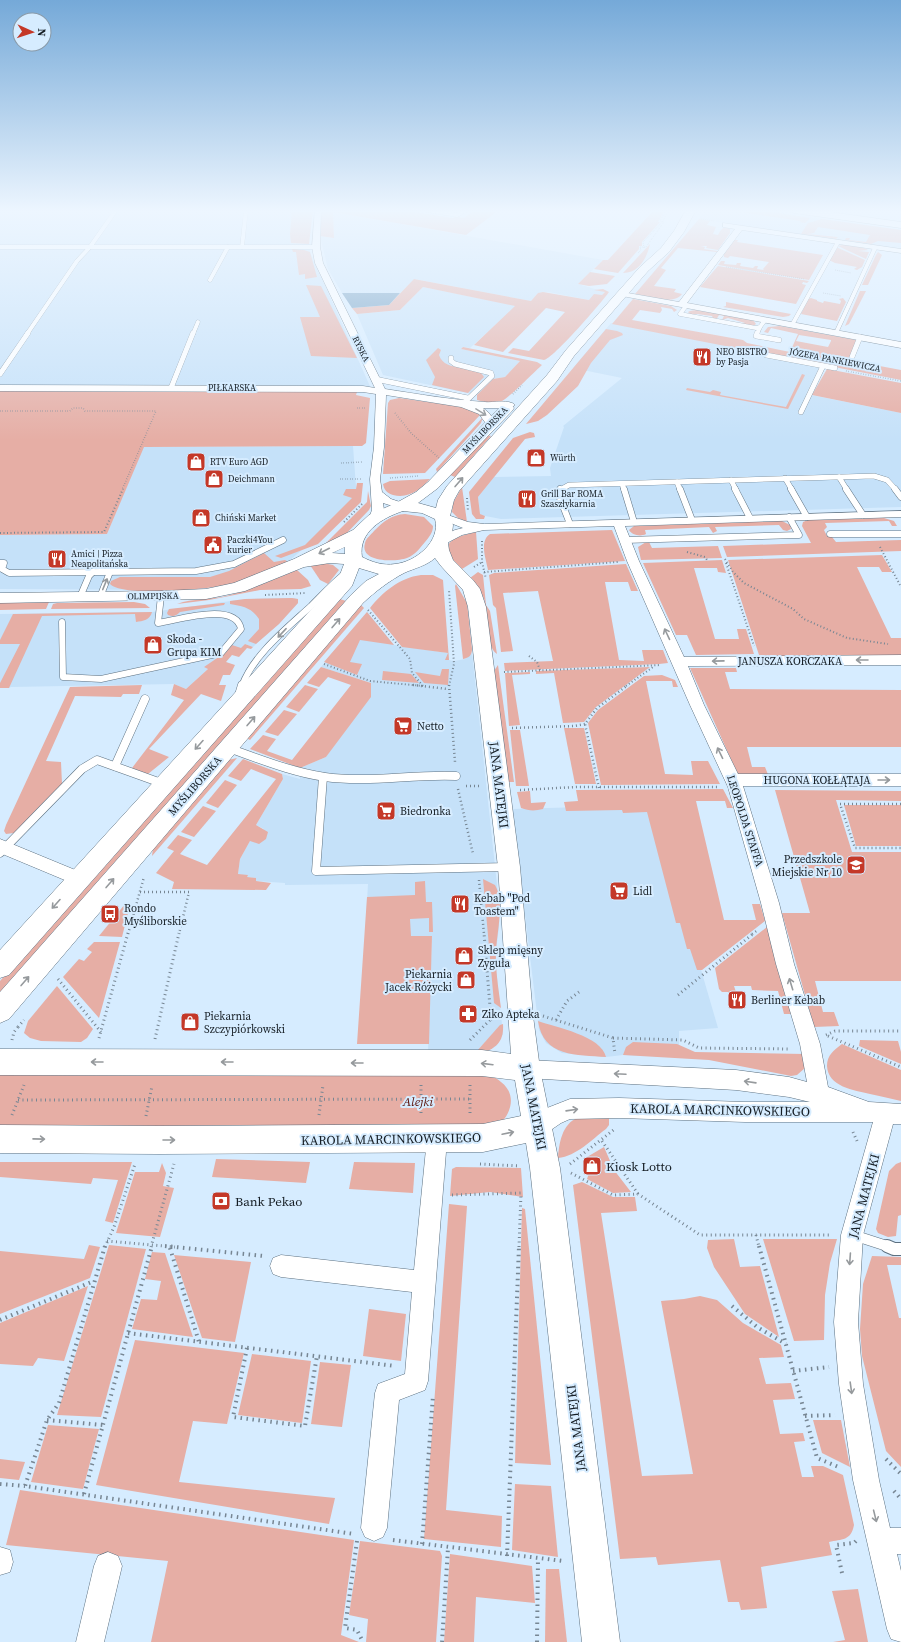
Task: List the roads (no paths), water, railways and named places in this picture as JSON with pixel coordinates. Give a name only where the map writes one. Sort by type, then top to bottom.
[{"type":"main road","name":"MYŚLIBORSKA","points":[[442,516],[448,494],[552,378],[570,353],[628,287]]},
{"type":"main road","name":"MYŚLIBORSKA","points":[[402,506],[421,495],[433,485],[490,423],[504,405],[570,353]]},
{"type":"main road","points":[[0,967],[346,582],[353,564],[352,548],[359,533],[383,512],[402,506],[425,509],[442,516],[446,528],[441,542],[424,559],[403,568]]},
{"type":"main road","name":"OLIMPIJSKA","points":[[0,598],[199,595],[228,590],[253,582],[300,563],[359,533]]},
{"type":"main road","name":"JANA MATEJKI","points":[[441,542],[440,551],[447,564],[472,590],[477,607],[509,866],[520,1016],[526,1069],[538,1127],[601,1642]]},
{"type":"main road","name":"OLIMPIJSKA","points":[[300,563],[330,558],[353,564]]},
{"type":"main road","points":[[353,564],[362,563],[374,567],[440,570],[460,576]]},
{"type":"main road","name":"MYŚLIBORSKA","points":[[0,1011],[356,599],[372,585],[403,568]]},
{"type":"main road","name":"KAROLA MARCINKOWSKIEGO","points":[[0,1062],[482,1063],[526,1069]]},
{"type":"main road","name":"KAROLA MARCINKOWSKIEGO","points":[[2,1139],[141,1140],[483,1138],[538,1127]]},
{"type":"street","name":"RYSKA","points":[[329,287],[381,391],[379,447],[375,479],[378,510],[376,518]]},
{"type":"street","points":[[683,305],[696,287]]},
{"type":"street","points":[[622,294],[683,305],[763,323],[792,325],[901,345]]},
{"type":"street","name":"PIŁKARSKA","points":[[0,388],[348,388],[504,405]]},
{"type":"street","name":"PIŁKARSKA","points":[[466,401],[482,411],[488,417],[490,423]]},
{"type":"street","points":[[377,493],[387,501],[402,506]]},
{"type":"street","points":[[442,516],[466,525],[484,527],[901,514]]},
{"type":"street","name":"LEOPOLDA STAFFA","points":[[618,522],[632,561],[734,783],[774,917],[785,964],[814,1038],[821,1103]]},
{"type":"street","points":[[441,542],[459,532],[484,527]]},
{"type":"street","name":"JANUSZA KORCZAKA","points":[[679,662],[901,660]]},
{"type":"street","name":"HUGONA KOŁŁĄTAJA","points":[[734,783],[901,780]]},
{"type":"street","points":[[2,849],[79,879]]},
{"type":"street","name":"KAROLA MARCINKOWSKIEGO","points":[[526,1069],[736,1080],[789,1087],[821,1103]]},
{"type":"street","name":"KAROLA MARCINKOWSKIEGO","points":[[538,1127],[554,1115],[570,1109],[619,1108],[745,1112],[821,1103],[886,1113]]},
{"type":"street","name":"JANA MATEJKI","points":[[886,1113],[852,1235],[846,1322],[849,1365],[856,1414],[876,1473],[880,1539],[901,1629]]},
{"type":"street","points":[[380,1534],[387,1393],[416,1382],[432,1195],[428,1139]]},
{"type":"street","points":[[281,1266],[424,1282]]},
{"type":"street","points":[[90,1642],[108,1566]]},
{"type":"lane","points":[[0,374],[60,287]]},
{"type":"lane","points":[[792,325],[812,287]]},
{"type":"lane","points":[[836,333],[857,287]]},
{"type":"lane","points":[[171,388],[198,322]]},
{"type":"lane","points":[[763,323],[756,336],[779,340]]},
{"type":"lane","points":[[852,357],[860,337]]},
{"type":"lane","name":"JÓZEFA PANKIEWICZA","points":[[766,355],[835,368]]},
{"type":"lane","points":[[375,379],[466,401],[492,376],[491,373],[455,364],[451,361],[451,358]]},
{"type":"lane","points":[[801,412],[824,366]]},
{"type":"lane","points":[[570,524],[558,493],[561,488],[569,485],[874,476],[883,477],[891,482],[901,497]]},
{"type":"lane","points":[[839,477],[863,515]]},
{"type":"lane","points":[[785,478],[806,517]]},
{"type":"lane","points":[[731,480],[750,518]]},
{"type":"lane","points":[[677,482],[692,520]]},
{"type":"lane","points":[[622,484],[634,522]]},
{"type":"lane","points":[[625,540],[799,535],[789,517]]},
{"type":"lane","points":[[830,534],[901,534]]},
{"type":"lane","points":[[0,563],[4,563],[2,569],[9,573],[176,572],[218,568],[234,564],[283,540]]},
{"type":"lane","points":[[80,597],[89,576],[93,572]]},
{"type":"lane","points":[[100,597],[110,572]]},
{"type":"lane","points":[[62,622],[63,677],[101,679],[221,653],[241,629],[238,620],[233,616],[217,613],[158,623],[161,596]]},
{"type":"lane","points":[[115,766],[145,699]]},
{"type":"lane","points":[[228,748],[302,773],[323,777],[342,778],[439,774],[456,776]]},
{"type":"lane","points":[[2,849],[82,769],[97,760],[164,784]]},
{"type":"lane","points":[[323,777],[316,871],[509,866]]},
{"type":"lane","points":[[852,1235],[894,1249],[901,1249]]},
{"type":"place","name":"NEO BISTRO by Pasja","points":[[702,357]]},
{"type":"place","name":"Würth","points":[[536,458]]},
{"type":"place","name":"RTV Euro AGD","points":[[196,462]]},
{"type":"place","name":"Deichmann","points":[[214,479]]},
{"type":"place","name":"Grill Bar ROMA Szaszłykarnia","points":[[527,499]]},
{"type":"place","name":"Chiński Market","points":[[201,518]]},
{"type":"place","name":"Paczki4You kurier","points":[[213,545]]},
{"type":"place","name":"Amici | Pizza Neapolitańska","points":[[57,559]]},
{"type":"place","name":"Skoda - Grupa KIM","points":[[153,645]]},
{"type":"place","name":"Netto","points":[[403,726]]},
{"type":"place","name":"Biedronka","points":[[386,811]]},
{"type":"place","name":"Przedszkole Miejskie Nr 10","points":[[856,865]]},
{"type":"place","name":"Lidl","points":[[619,891]]},
{"type":"place","name":"Kebab \"Pod Toastem\"","points":[[460,904]]},
{"type":"place","name":"Rondo Myśliborskie","points":[[110,914]]},
{"type":"place","name":"Sklep mięsny Zyguła","points":[[464,956]]},
{"type":"place","name":"Piekarnia Jacek Różycki","points":[[466,980]]},
{"type":"place","name":"Berliner Kebab","points":[[737,1000]]},
{"type":"place","name":"Ziko Apteka","points":[[468,1014]]},
{"type":"place","name":"Piekarnia Szczypiórkowski","points":[[190,1022]]},
{"type":"place","name":"Kiosk Lotto","points":[[592,1166]]},
{"type":"place","name":"Bank Pekao","points":[[221,1201]]},
{"type":"park label","name":"Alejki","points":[[418,1101]]}]
